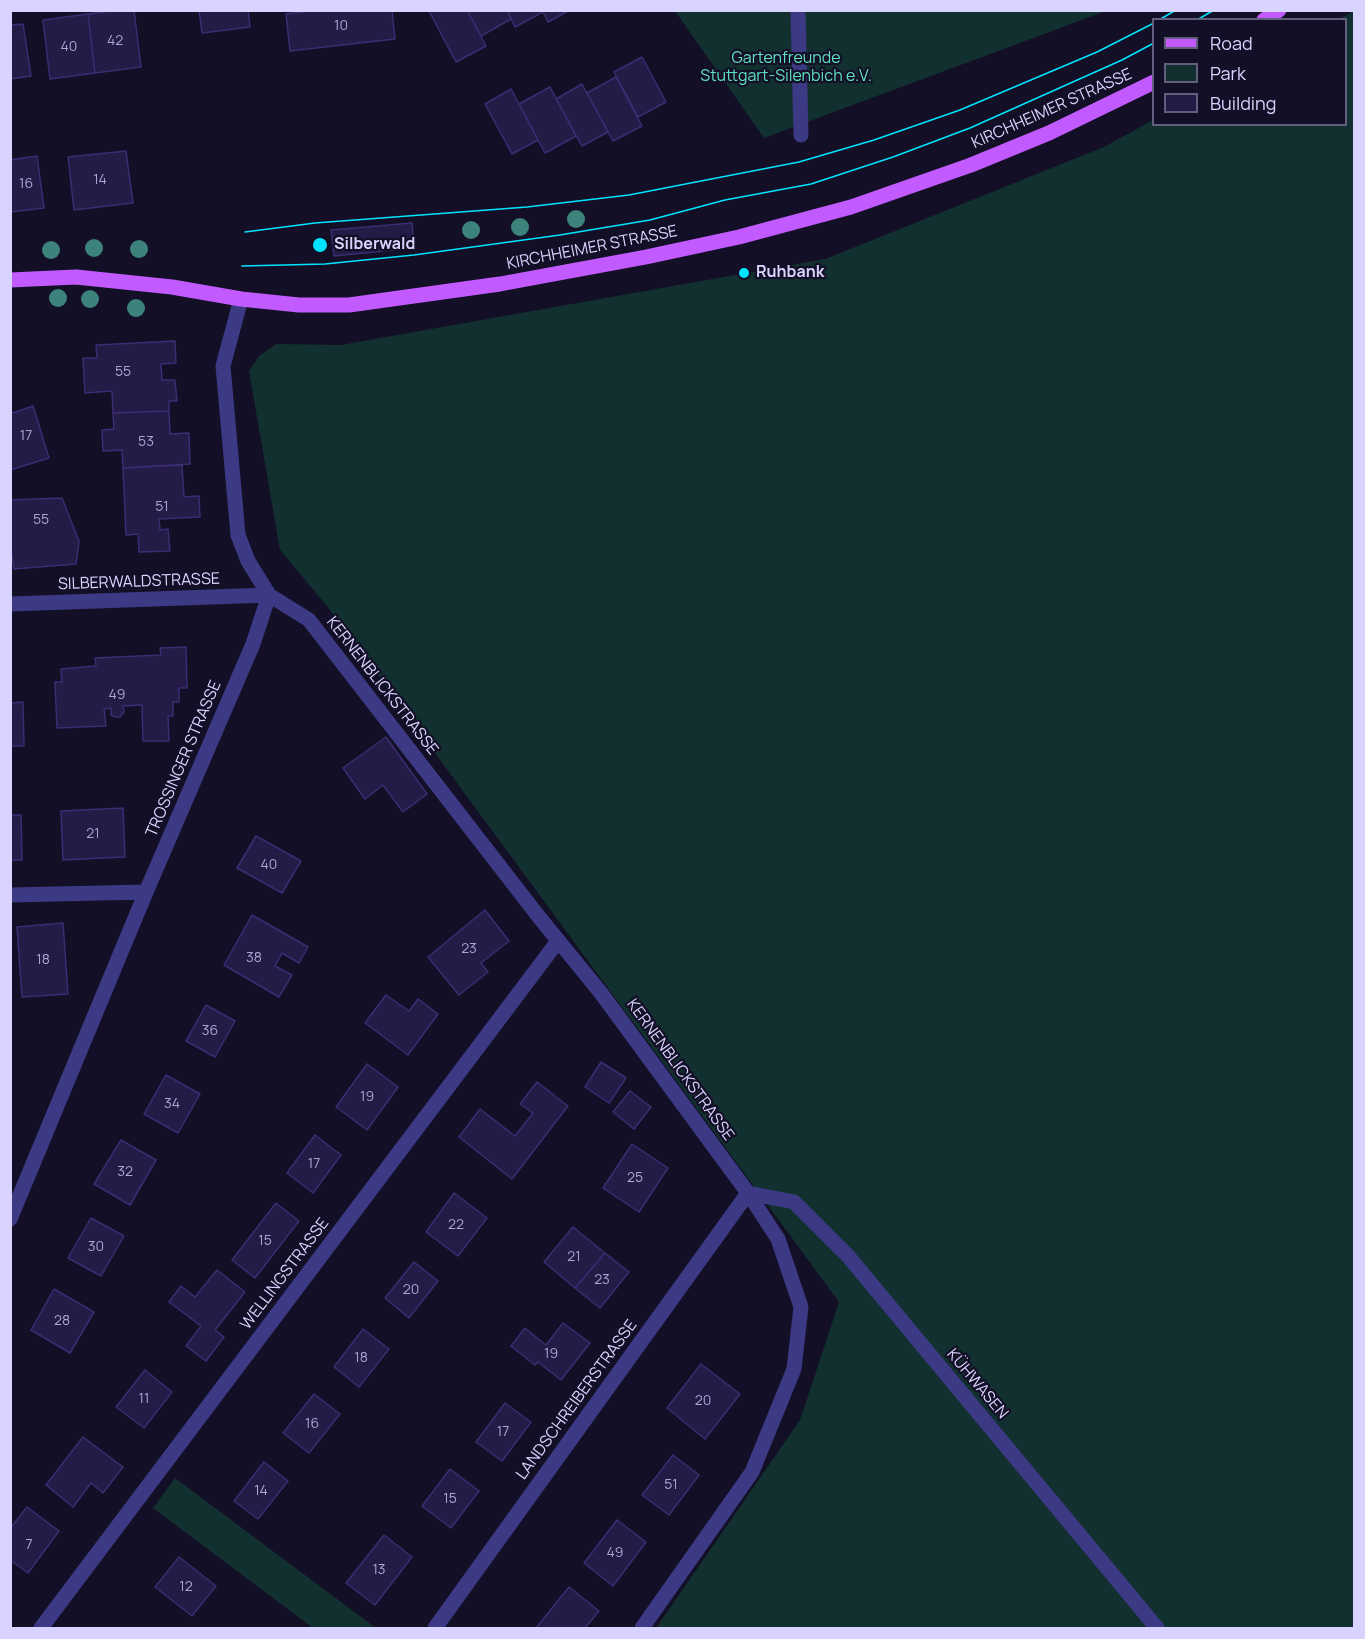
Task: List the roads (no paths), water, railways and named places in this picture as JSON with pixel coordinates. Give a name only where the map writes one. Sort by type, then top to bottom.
[{"type":"main road","name":"KIRCHHEIMER STRASSE","points":[[10,280],[76,277],[172,287],[241,299],[299,305],[349,305],[500,284],[739,237],[851,207],[971,165],[1049,133],[1152,83]]},
{"type":"street","points":[[798,10],[801,135]]},
{"type":"street","points":[[241,299],[223,366],[238,535],[248,561],[269,595]]},
{"type":"street","name":"SILBERWALDSTRASSE","points":[[10,604],[269,595]]},
{"type":"street","name":"TROSSINGER STRASSE","points":[[11,1218],[146,892],[253,644],[269,595]]},
{"type":"street","name":"KERNENBLICKSTRASSE","points":[[269,595],[309,620],[601,993],[748,1193],[778,1239],[801,1307],[794,1369],[752,1472],[642,1629]]},
{"type":"street","points":[[10,895],[146,892]]},
{"type":"street","name":"WELLINGSTRASSE","points":[[41,1629],[558,940]]},
{"type":"street","name":"LANDSCHREIBERSTRASSE","points":[[435,1629],[748,1193]]},
{"type":"street","name":"KÜHWASEN","points":[[748,1193],[794,1202],[848,1256],[1157,1629]]},
{"type":"tram line","points":[[1162,18],[1176,10]]},
{"type":"tram line","points":[[1200,18],[1214,10]]},
{"type":"tram line","points":[[245,232],[315,223],[527,207],[629,195],[799,162],[874,140],[960,110],[1097,52],[1152,24]]},
{"type":"tram line","points":[[242,266],[325,264],[414,255],[560,235],[650,220],[725,200],[811,184],[970,128],[1122,60],[1152,44]]},
{"type":"place","name":"Silberwald","points":[[320,245]]},
{"type":"place","name":"Ruhbank","points":[[744,273]]},
{"type":"park label","name":"Gartenfreunde Stuttgart-Silenbich e.V.","points":[[786,68]]}]
